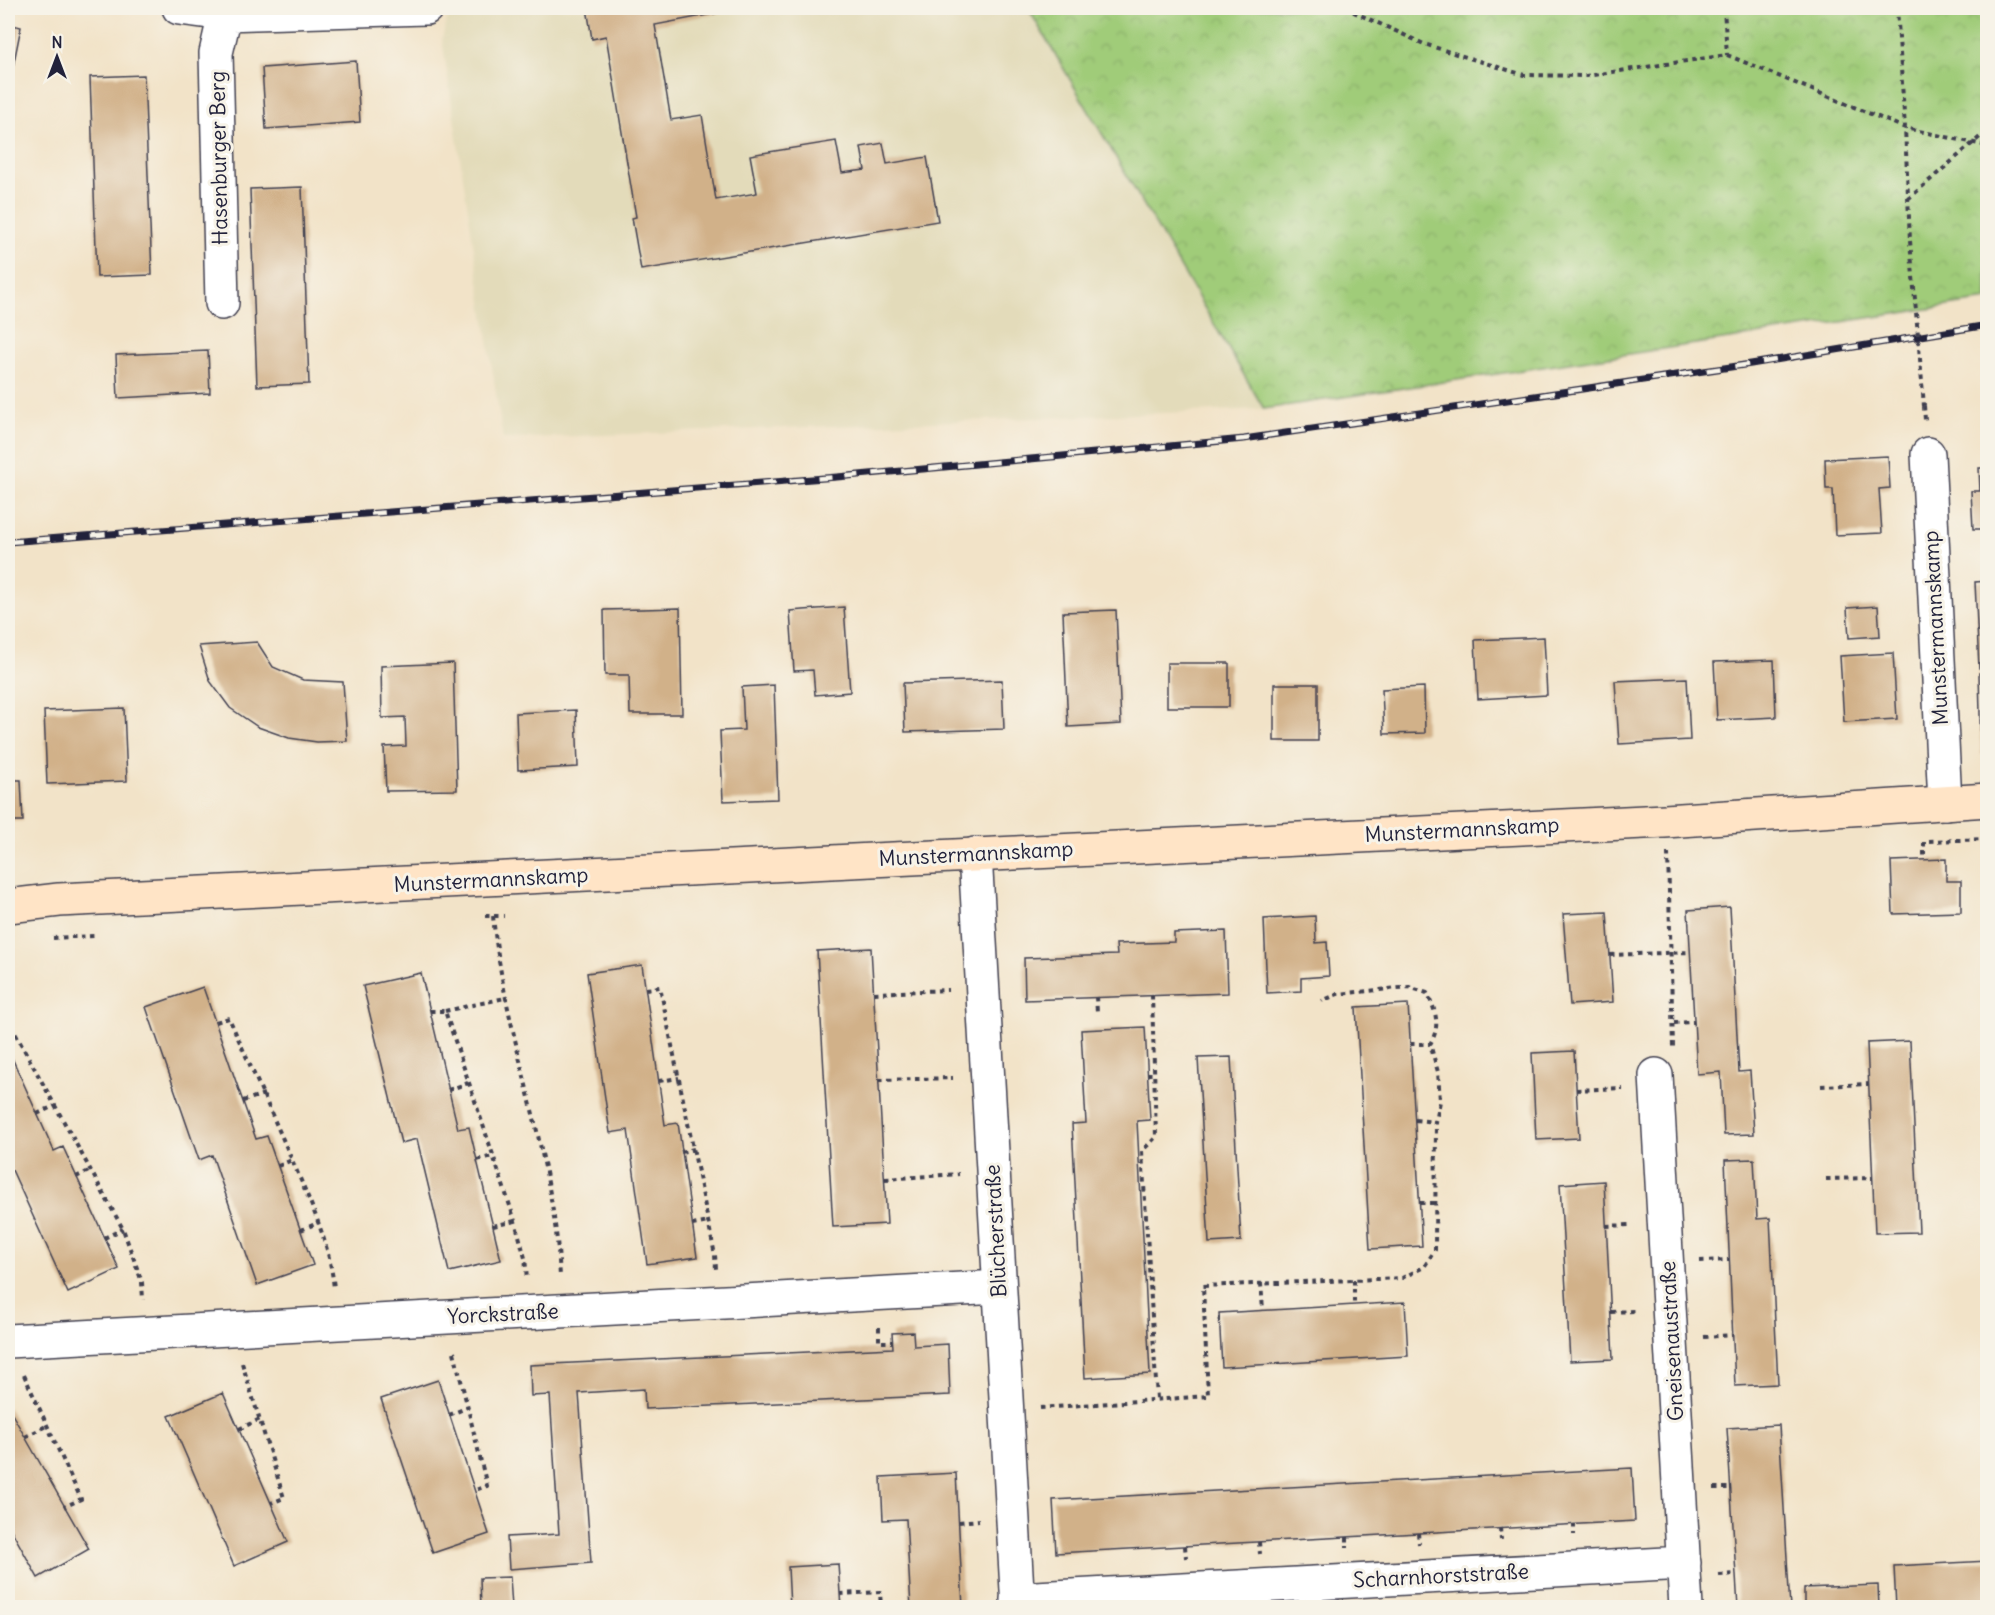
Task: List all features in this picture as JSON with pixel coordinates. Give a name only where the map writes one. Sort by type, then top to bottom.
[{"type":"street","points":[[178,8],[226,11],[426,8]]},
{"type":"street","name":"Hasenburger Berg","points":[[222,303],[216,53],[226,11]]},
{"type":"street","name":"Munstermannskamp","points":[[1928,454],[1945,802]]},
{"type":"street","name":"Munstermannskamp","points":[[8,906],[59,900],[1665,821],[1988,800]]},
{"type":"street","name":"Blücherstraße","points":[[975,854],[1018,1603]]},
{"type":"street","name":"Gneisenaustraße","points":[[1657,1080],[1686,1608]]},
{"type":"street","name":"Yorckstraße","points":[[8,1341],[999,1287]]},
{"type":"street","name":"Scharnhorststraße","points":[[1018,1603],[1684,1563]]},
{"type":"path","points":[[1345,8],[1424,44],[1524,75],[1586,76],[1727,55],[1905,128],[1988,146]]},
{"type":"path","points":[[1724,8],[1727,55]]},
{"type":"path","points":[[1898,8],[1910,241],[1924,405]]},
{"type":"path","points":[[1908,200],[1988,130]]},
{"type":"path","points":[[1947,840],[1988,838]]},
{"type":"path","points":[[1924,842],[1924,860]]},
{"type":"path","points":[[1576,1090],[1657,1080],[1673,1054],[1668,853]]},
{"type":"path","points":[[493,916],[505,998],[548,1192],[559,1264],[562,1311]]},
{"type":"path","points":[[1610,955],[1690,952]]},
{"type":"path","points":[[646,989],[660,987],[709,1222],[715,1256],[716,1303]]},
{"type":"path","points":[[1006,1410],[1208,1396],[1203,1286],[1402,1278],[1424,1267],[1435,1250],[1436,1122],[1439,1092],[1430,1044],[1437,1033],[1436,1012],[1427,993],[1409,987],[1338,994],[1322,1001]]},
{"type":"path","points":[[874,993],[983,988]]},
{"type":"path","points":[[1152,996],[1156,1137],[1142,1151],[1157,1400]]},
{"type":"path","points":[[1096,997],[1097,1012]]},
{"type":"path","points":[[430,1011],[445,1011],[505,998]]},
{"type":"path","points":[[445,1011],[515,1221],[525,1258],[529,1313]]},
{"type":"path","points":[[216,1022],[229,1018],[320,1222],[332,1270],[336,1323]]},
{"type":"path","points":[[1674,1023],[1694,1022]]},
{"type":"path","points":[[8,1037],[15,1033],[123,1229],[142,1282],[145,1334]]},
{"type":"path","points":[[1410,1044],[1430,1044]]},
{"type":"path","points":[[1147,1074],[1156,1074]]},
{"type":"path","points":[[879,1080],[988,1077]]},
{"type":"path","points":[[659,1081],[679,1078]]},
{"type":"path","points":[[448,1090],[468,1083]]},
{"type":"path","points":[[1821,1086],[1869,1084]]},
{"type":"path","points":[[243,1101],[264,1094]]},
{"type":"path","points":[[37,1114],[54,1106]]},
{"type":"path","points":[[1415,1120],[1436,1122]]},
{"type":"path","points":[[681,1152],[694,1149]]},
{"type":"path","points":[[477,1160],[493,1156]]},
{"type":"path","points":[[278,1166],[292,1160]]},
{"type":"path","points":[[76,1177],[91,1170]]},
{"type":"path","points":[[885,1179],[993,1172]]},
{"type":"path","points":[[1826,1179],[1873,1178]]},
{"type":"path","points":[[1420,1203],[1436,1203]]},
{"type":"path","points":[[493,1226],[515,1221]]},
{"type":"path","points":[[301,1230],[320,1222]]},
{"type":"path","points":[[692,1225],[709,1222]]},
{"type":"path","points":[[104,1238],[123,1229]]},
{"type":"path","points":[[1143,1243],[1149,1243]]},
{"type":"path","points":[[1354,1280],[1354,1304]]},
{"type":"path","points":[[1261,1283],[1263,1310]]},
{"type":"path","points":[[446,1317],[466,1408],[487,1486],[475,1490]]},
{"type":"path","points":[[1147,1323],[1154,1324]]},
{"type":"path","points":[[231,1329],[284,1498],[272,1503]]},
{"type":"path","points":[[8,1341],[81,1499],[64,1507]]},
{"type":"path","points":[[449,1415],[466,1408]]},
{"type":"path","points":[[239,1429],[260,1419]]},
{"type":"path","points":[[25,1437],[46,1426]]},
{"type":"path","points":[[840,1594],[880,1592],[881,1608]]},
{"type":"shaded area","points":[[450,8],[1028,8],[1264,409],[503,439],[442,39]]},
{"type":"green space","points":[[1028,8],[1987,8],[1987,300],[1264,409]]},
{"type":"building","points":[[587,8],[744,8],[655,25],[671,120],[702,115],[716,200],[757,193],[750,155],[836,141],[842,173],[865,170],[861,147],[883,143],[887,164],[927,157],[938,221],[641,270],[632,218],[636,217],[606,36],[592,39]]},
{"type":"building","points":[[8,24],[21,27],[11,77],[8,76]]},
{"type":"building","points":[[356,61],[360,122],[266,129],[262,68]]},
{"type":"building","points":[[144,75],[152,275],[97,277],[90,77]]},
{"type":"building","points":[[302,187],[309,384],[257,386],[250,189]]},
{"type":"building","points":[[208,351],[210,393],[118,398],[116,355]]},
{"type":"building","points":[[1888,456],[1890,488],[1879,489],[1882,533],[1835,535],[1833,489],[1826,489],[1825,459]]},
{"type":"building","points":[[1979,468],[1988,468],[1988,556],[1985,556],[1984,529],[1973,529],[1971,491],[1980,491]]},
{"type":"building","points":[[1988,581],[1988,667],[1979,668],[1975,582]]},
{"type":"building","points":[[1878,606],[1880,636],[1849,638],[1847,608]]},
{"type":"building","points":[[844,607],[850,692],[815,695],[813,670],[794,671],[790,611]]},
{"type":"building","points":[[680,608],[682,714],[630,714],[629,675],[605,675],[604,610]]},
{"type":"building","points":[[1116,610],[1121,724],[1068,727],[1063,612]]},
{"type":"building","points":[[1544,637],[1547,695],[1478,699],[1475,640]]},
{"type":"building","points":[[257,642],[273,667],[303,680],[343,682],[347,741],[317,742],[289,738],[258,727],[230,708],[210,681],[199,646]]},
{"type":"building","points":[[1893,653],[1897,719],[1844,722],[1840,656]]},
{"type":"building","points":[[1774,660],[1776,717],[1717,720],[1714,662]]},
{"type":"building","points":[[453,663],[457,790],[386,791],[384,747],[406,746],[405,717],[382,718],[381,666]]},
{"type":"building","points":[[1167,663],[1229,663],[1229,707],[1167,707]]},
{"type":"building","points":[[1979,673],[1988,673],[1988,754],[1981,754]]},
{"type":"building","points":[[1687,678],[1690,740],[1619,744],[1615,681]]},
{"type":"building","points":[[1002,680],[1004,729],[905,732],[903,683]]},
{"type":"building","points":[[1274,684],[1318,684],[1318,741],[1274,741]]},
{"type":"building","points":[[774,685],[778,799],[723,801],[720,731],[744,730],[742,687]]},
{"type":"building","points":[[1424,687],[1425,733],[1384,734],[1382,689]]},
{"type":"building","points":[[124,708],[127,781],[47,784],[44,711]]},
{"type":"building","points":[[576,710],[578,767],[518,770],[516,713]]},
{"type":"building","points":[[8,780],[21,780],[23,821],[8,821]]},
{"type":"building","points":[[1946,859],[1946,881],[1961,881],[1961,912],[1893,914],[1891,861]]},
{"type":"building","points":[[1730,907],[1739,1072],[1750,1071],[1754,1134],[1724,1135],[1721,1072],[1697,1074],[1688,910]]},
{"type":"building","points":[[1607,912],[1613,1002],[1570,1005],[1563,914]]},
{"type":"building","points":[[1315,916],[1316,943],[1327,942],[1329,976],[1301,978],[1301,991],[1267,993],[1264,919]]},
{"type":"building","points":[[1226,931],[1228,993],[1025,1000],[1024,958],[1117,955],[1116,944],[1174,942],[1174,933]]},
{"type":"building","points":[[871,948],[887,1224],[833,1227],[817,951]]},
{"type":"building","points":[[642,965],[665,1125],[678,1123],[697,1257],[647,1264],[628,1130],[610,1133],[587,973]]},
{"type":"building","points":[[421,973],[458,1129],[469,1127],[501,1260],[449,1272],[417,1139],[401,1143],[363,986]]},
{"type":"building","points":[[203,987],[256,1139],[267,1136],[313,1265],[257,1285],[212,1155],[199,1160],[146,1007]]},
{"type":"building","points":[[1408,1004],[1422,1246],[1370,1249],[1356,1007]]},
{"type":"building","points":[[1145,1027],[1150,1120],[1137,1121],[1150,1374],[1085,1378],[1072,1124],[1086,1123],[1081,1030]]},
{"type":"building","points":[[1910,1041],[1919,1232],[1875,1233],[1867,1043]]},
{"type":"building","points":[[8,1049],[54,1151],[63,1147],[119,1269],[68,1293],[12,1170],[8,1172]]},
{"type":"building","points":[[1574,1051],[1579,1138],[1536,1140],[1532,1053]]},
{"type":"building","points":[[1231,1057],[1241,1241],[1209,1243],[1198,1058]]},
{"type":"building","points":[[1754,1159],[1757,1219],[1770,1218],[1778,1384],[1735,1386],[1725,1160]]},
{"type":"building","points":[[1604,1181],[1613,1359],[1570,1361],[1560,1184]]},
{"type":"building","points":[[1405,1302],[1408,1356],[1222,1367],[1219,1313]]},
{"type":"building","points":[[913,1332],[914,1346],[948,1344],[950,1395],[645,1409],[644,1389],[579,1393],[591,1563],[509,1569],[507,1537],[559,1534],[550,1395],[531,1396],[530,1365],[893,1348],[892,1333]]},
{"type":"building","points":[[438,1380],[489,1534],[433,1553],[381,1399]]},
{"type":"building","points":[[223,1393],[288,1542],[234,1566],[169,1416]]},
{"type":"building","points":[[8,1407],[89,1549],[38,1578],[8,1524]]},
{"type":"building","points":[[1779,1425],[1790,1608],[1738,1608],[1727,1428]]},
{"type":"building","points":[[1632,1468],[1635,1521],[1056,1553],[1053,1500]]},
{"type":"building","points":[[956,1473],[963,1608],[911,1608],[906,1519],[883,1520],[881,1477]]},
{"type":"building","points":[[1988,1561],[1988,1608],[1896,1608],[1894,1566]]},
{"type":"building","points":[[838,1564],[841,1608],[790,1608],[788,1567]]},
{"type":"building","points":[[510,1577],[512,1608],[481,1608],[480,1578]]},
{"type":"building","points":[[1878,1585],[1879,1608],[1804,1608],[1804,1588]]},
{"type":"railway","points":[[8,542],[837,477],[1244,439],[1751,364],[1988,325]]}]
